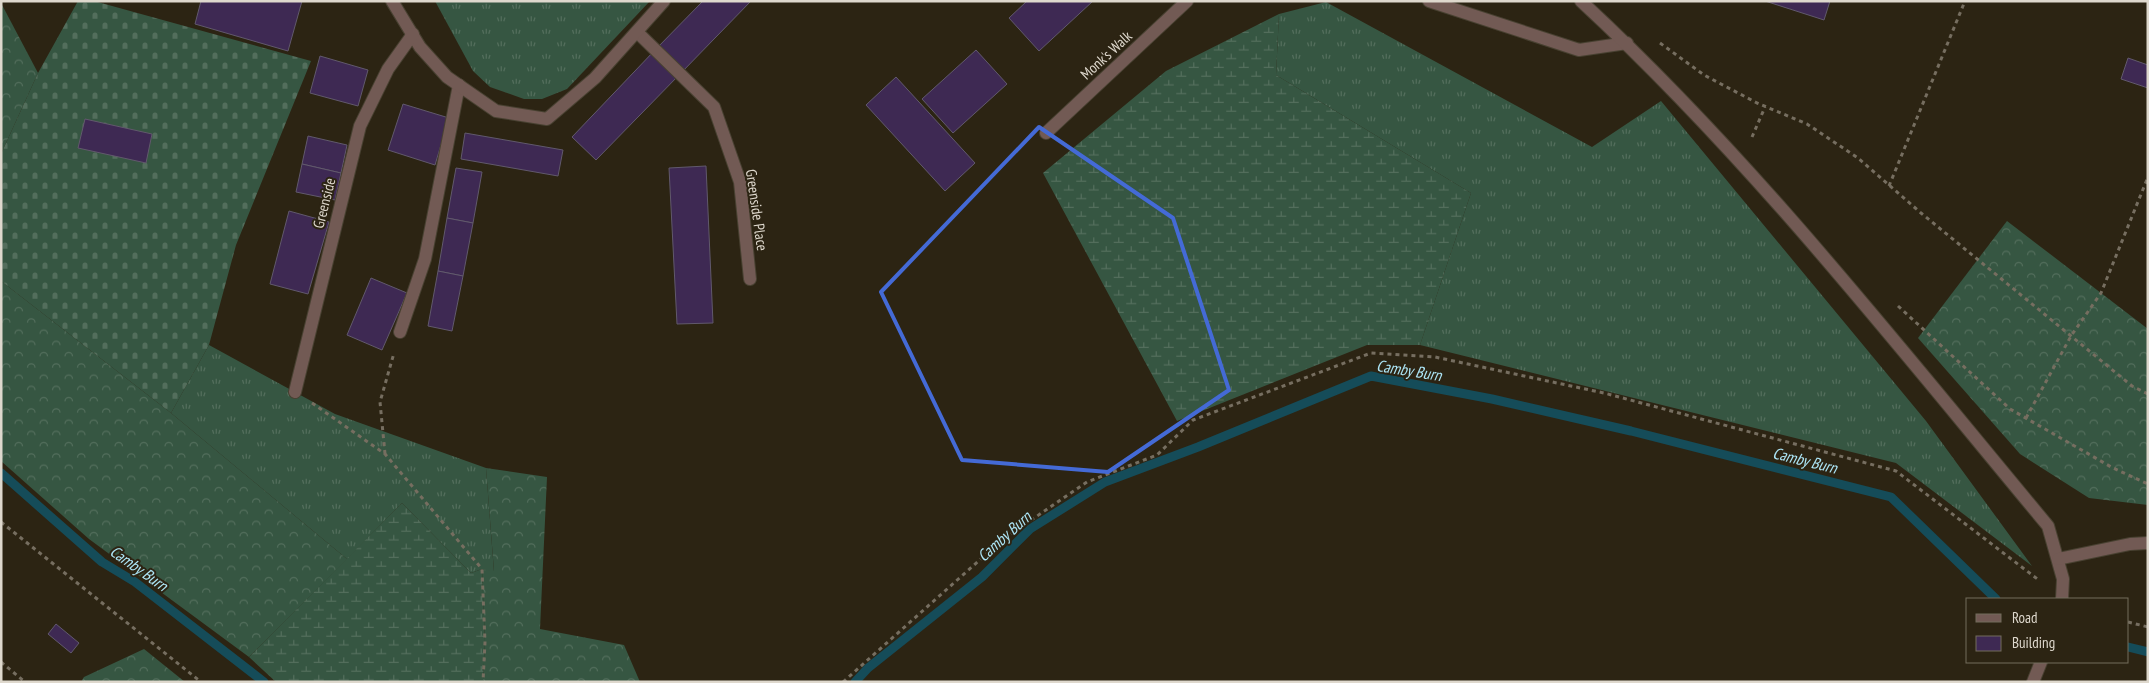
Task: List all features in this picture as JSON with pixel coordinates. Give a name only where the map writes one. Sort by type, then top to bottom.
[{"type":"street","points":[[392,1],[420,47],[447,77],[458,86],[496,111],[548,119],[595,78],[664,1]]},
{"type":"street","name":"Monk's Walk","points":[[1046,133],[1187,1]]},
{"type":"street","points":[[1429,1],[1578,50],[1627,43]]},
{"type":"street","points":[[1581,1],[1627,43],[1772,196],[2048,526],[2063,579],[2062,598]]},
{"type":"street","name":"Greenside Place","points":[[637,32],[714,107],[740,182],[750,279]]},
{"type":"street","name":"Greenside","points":[[295,392],[360,126],[388,68],[413,34]]},
{"type":"street","points":[[400,332],[425,259],[458,86]]},
{"type":"street","points":[[2058,559],[2130,544],[2148,543]]},
{"type":"street","points":[[2033,682],[2041,663]]},
{"type":"path","points":[[1889,186],[1965,1]]},
{"type":"path","points":[[1656,40],[1704,75],[1765,107],[1807,124],[1858,158],[1889,186],[2132,386],[2148,394]]},
{"type":"path","points":[[1752,137],[1765,107]]},
{"type":"path","points":[[2026,418],[2071,336],[2101,293],[2148,177]]},
{"type":"path","points":[[1894,303],[2010,410],[2113,468],[2148,484]]},
{"type":"path","points":[[385,454],[380,402],[400,332]]},
{"type":"path","points":[[843,682],[1002,540],[1087,482],[1157,455],[1192,420],[1371,353],[1435,357],[1604,394],[1896,471],[2061,598]]},
{"type":"path","points":[[295,392],[385,454],[482,569],[485,642],[483,682]]},
{"type":"path","points":[[1,522],[201,682]]},
{"type":"path","points":[[2129,622],[2148,627]]},
{"type":"path","points":[[1,662],[25,682]]},
{"type":"highlighted area","points":[[1039,127],[1173,218],[1229,390],[1108,472],[962,460],[881,292]]},
{"type":"green space","points":[[78,1],[94,1],[311,61],[236,245],[209,345],[171,413],[1,281],[1,154],[38,73]]},
{"type":"green space","points":[[435,1],[650,1],[567,89],[542,99],[524,99],[490,87],[473,71]]},
{"type":"green space","points":[[1326,2],[1592,147],[1661,101],[1926,421],[2032,566],[1896,463],[1420,345],[1471,193],[1276,75],[1279,14]]},
{"type":"green space","points":[[1,3],[38,73],[1,154]]},
{"type":"green space","points":[[1279,14],[1276,75],[1471,193],[1420,345],[1367,345],[1177,421],[1043,173],[1166,71]]},
{"type":"green space","points":[[2007,221],[2148,329],[2148,505],[2089,498],[2020,454],[1918,338]]},
{"type":"green space","points":[[1,281],[171,413],[347,559],[249,657],[89,539],[1,461]]},
{"type":"green space","points":[[209,345],[335,414],[486,468],[494,572],[482,569],[471,573],[402,503],[347,559],[171,413]]},
{"type":"green space","points":[[486,468],[547,477],[540,629],[624,645],[640,682],[483,682],[485,642],[482,569],[494,571]]},
{"type":"green space","points":[[402,503],[471,573],[482,569],[485,642],[483,682],[276,682],[249,657]]},
{"type":"green space","points":[[144,649],[185,682],[81,682],[84,677]]},
{"type":"building","points":[[201,1],[302,1],[288,51],[195,24]]},
{"type":"building","points":[[703,1],[751,1],[680,74],[655,50]]},
{"type":"building","points":[[1027,1],[1093,1],[1039,51],[1009,18]]},
{"type":"building","points":[[1765,1],[1830,1],[1824,20]]},
{"type":"building","points":[[655,50],[680,74],[596,160],[572,137]]},
{"type":"building","points":[[976,50],[1007,84],[953,133],[922,99]]},
{"type":"building","points":[[320,56],[368,70],[358,106],[310,93]]},
{"type":"building","points":[[2128,58],[2148,65],[2148,88],[2121,79]]},
{"type":"building","points":[[896,77],[975,163],[945,191],[866,105]]},
{"type":"building","points":[[403,104],[449,118],[435,165],[388,150]]},
{"type":"building","points":[[85,119],[152,134],[146,163],[78,148]]},
{"type":"building","points":[[465,133],[563,150],[558,176],[461,159]]},
{"type":"building","points":[[308,136],[347,145],[341,173],[302,164]]},
{"type":"building","points":[[302,164],[341,173],[335,200],[296,192]]},
{"type":"building","points":[[706,166],[713,323],[677,324],[669,168]]},
{"type":"building","points":[[456,168],[482,172],[473,223],[447,218]]},
{"type":"building","points":[[289,211],[329,222],[308,294],[270,284]]},
{"type":"building","points":[[447,218],[473,223],[463,276],[438,271]]},
{"type":"building","points":[[438,271],[463,276],[452,331],[428,326]]},
{"type":"building","points":[[371,278],[407,293],[382,350],[347,335]]},
{"type":"building","points":[[56,624],[79,643],[71,653],[48,634]]},
{"type":"waterway","name":"Camby Burn","points":[[855,682],[868,668],[982,577],[1030,529],[1105,482],[1198,447],[1371,376],[1492,399],[1631,431],[1891,497],[1995,598]]},
{"type":"waterway","name":"Camby Burn","points":[[1,473],[102,562],[135,582],[264,682]]},
{"type":"waterway","name":"Camby Burn","points":[[2129,647],[2148,652]]}]
